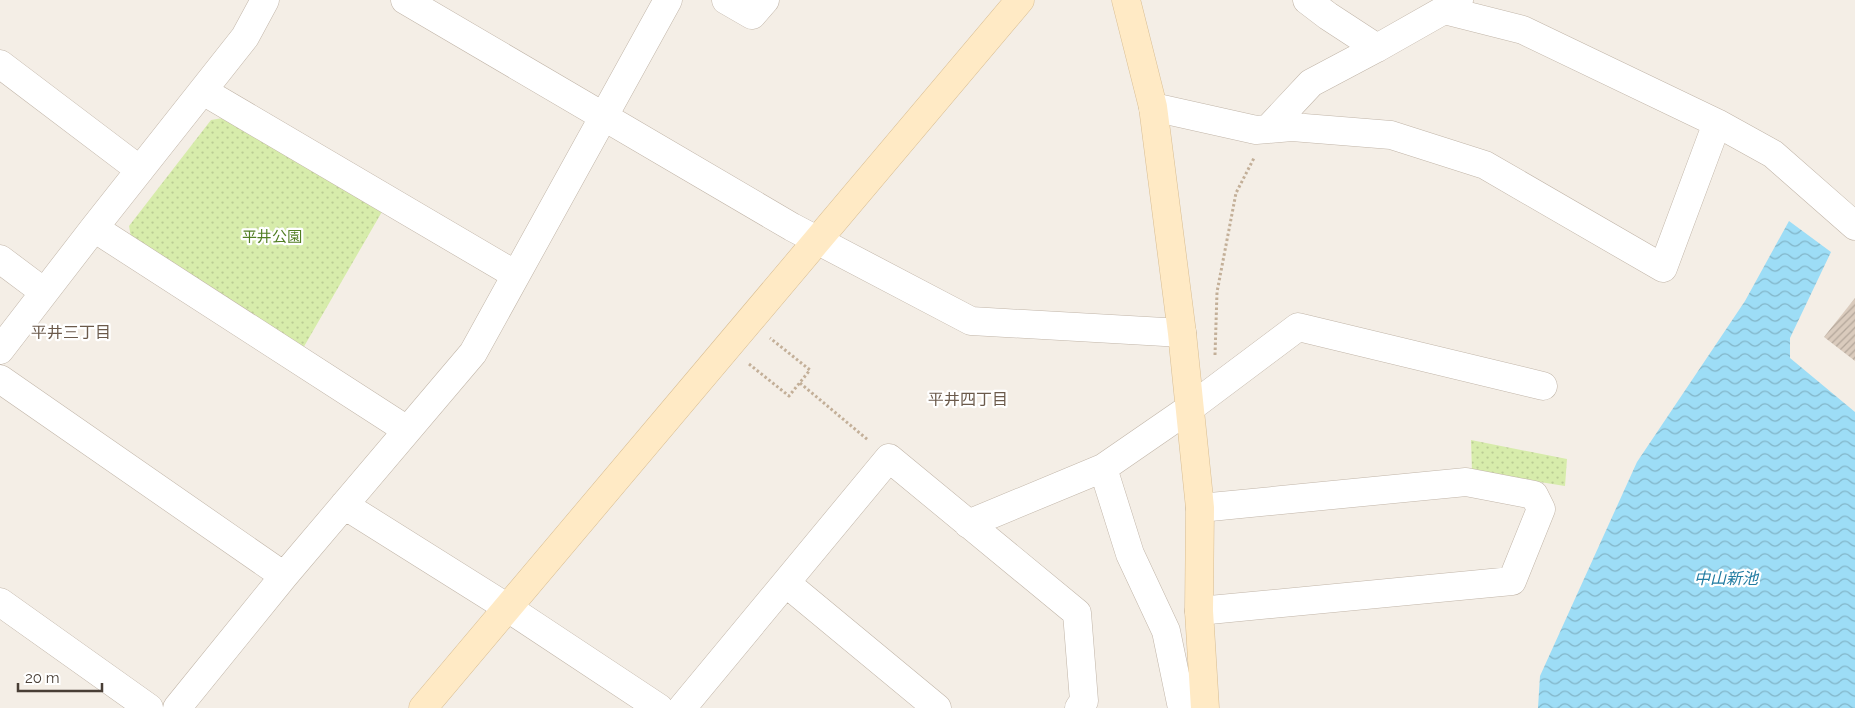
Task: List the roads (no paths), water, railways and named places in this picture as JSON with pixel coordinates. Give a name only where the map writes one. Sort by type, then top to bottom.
[{"type":"street","points":[[0,350],[245,37],[265,0]]},
{"type":"street","points":[[405,0],[817,242],[971,321],[1182,333]]},
{"type":"street","points":[[177,708],[284,576],[473,353],[668,0]]},
{"type":"street","points":[[726,0],[752,15],[765,0]]},
{"type":"street","points":[[423,708],[1020,0]]},
{"type":"street","points":[[1126,0],[1153,107],[1182,333],[1200,508],[1199,611],[1205,708]]},
{"type":"street","points":[[1307,0],[1377,48]]},
{"type":"street","points":[[1268,129],[1312,83],[1451,5],[1523,30],[1717,123],[1773,154],[1855,226]]},
{"type":"street","points":[[0,64],[140,170]]},
{"type":"street","points":[[203,91],[516,275]]},
{"type":"street","points":[[1153,107],[1256,130],[1292,127],[1391,135],[1485,165],[1663,268],[1717,123]]},
{"type":"street","points":[[94,228],[407,430]]},
{"type":"street","points":[[0,259],[44,292]]},
{"type":"street","points":[[968,524],[1103,468],[1190,408],[1298,327],[1543,386]]},
{"type":"street","points":[[0,379],[284,576]]},
{"type":"street","points":[[682,708],[889,458],[1077,613],[1084,701],[1079,708]]},
{"type":"street","points":[[1103,468],[1130,554],[1166,631],[1182,708]]},
{"type":"street","points":[[1199,611],[1512,581],[1541,509],[1534,495],[1466,482],[1200,508]]},
{"type":"street","points":[[344,505],[508,608],[659,708]]},
{"type":"street","points":[[786,583],[937,708]]},
{"type":"street","points":[[0,602],[149,708]]},
{"type":"water","name":"中山新池","points":[[1789,221],[1831,252],[1790,338],[1790,358],[1855,412],[1855,708],[1538,708],[1540,676],[1637,462],[1745,301]]},
{"type":"district","name":"平井三丁目","points":[[71,332]]},
{"type":"district","name":"平井四丁目","points":[[968,399]]},
{"type":"park label","name":"平井公園","points":[[272,237]]}]
